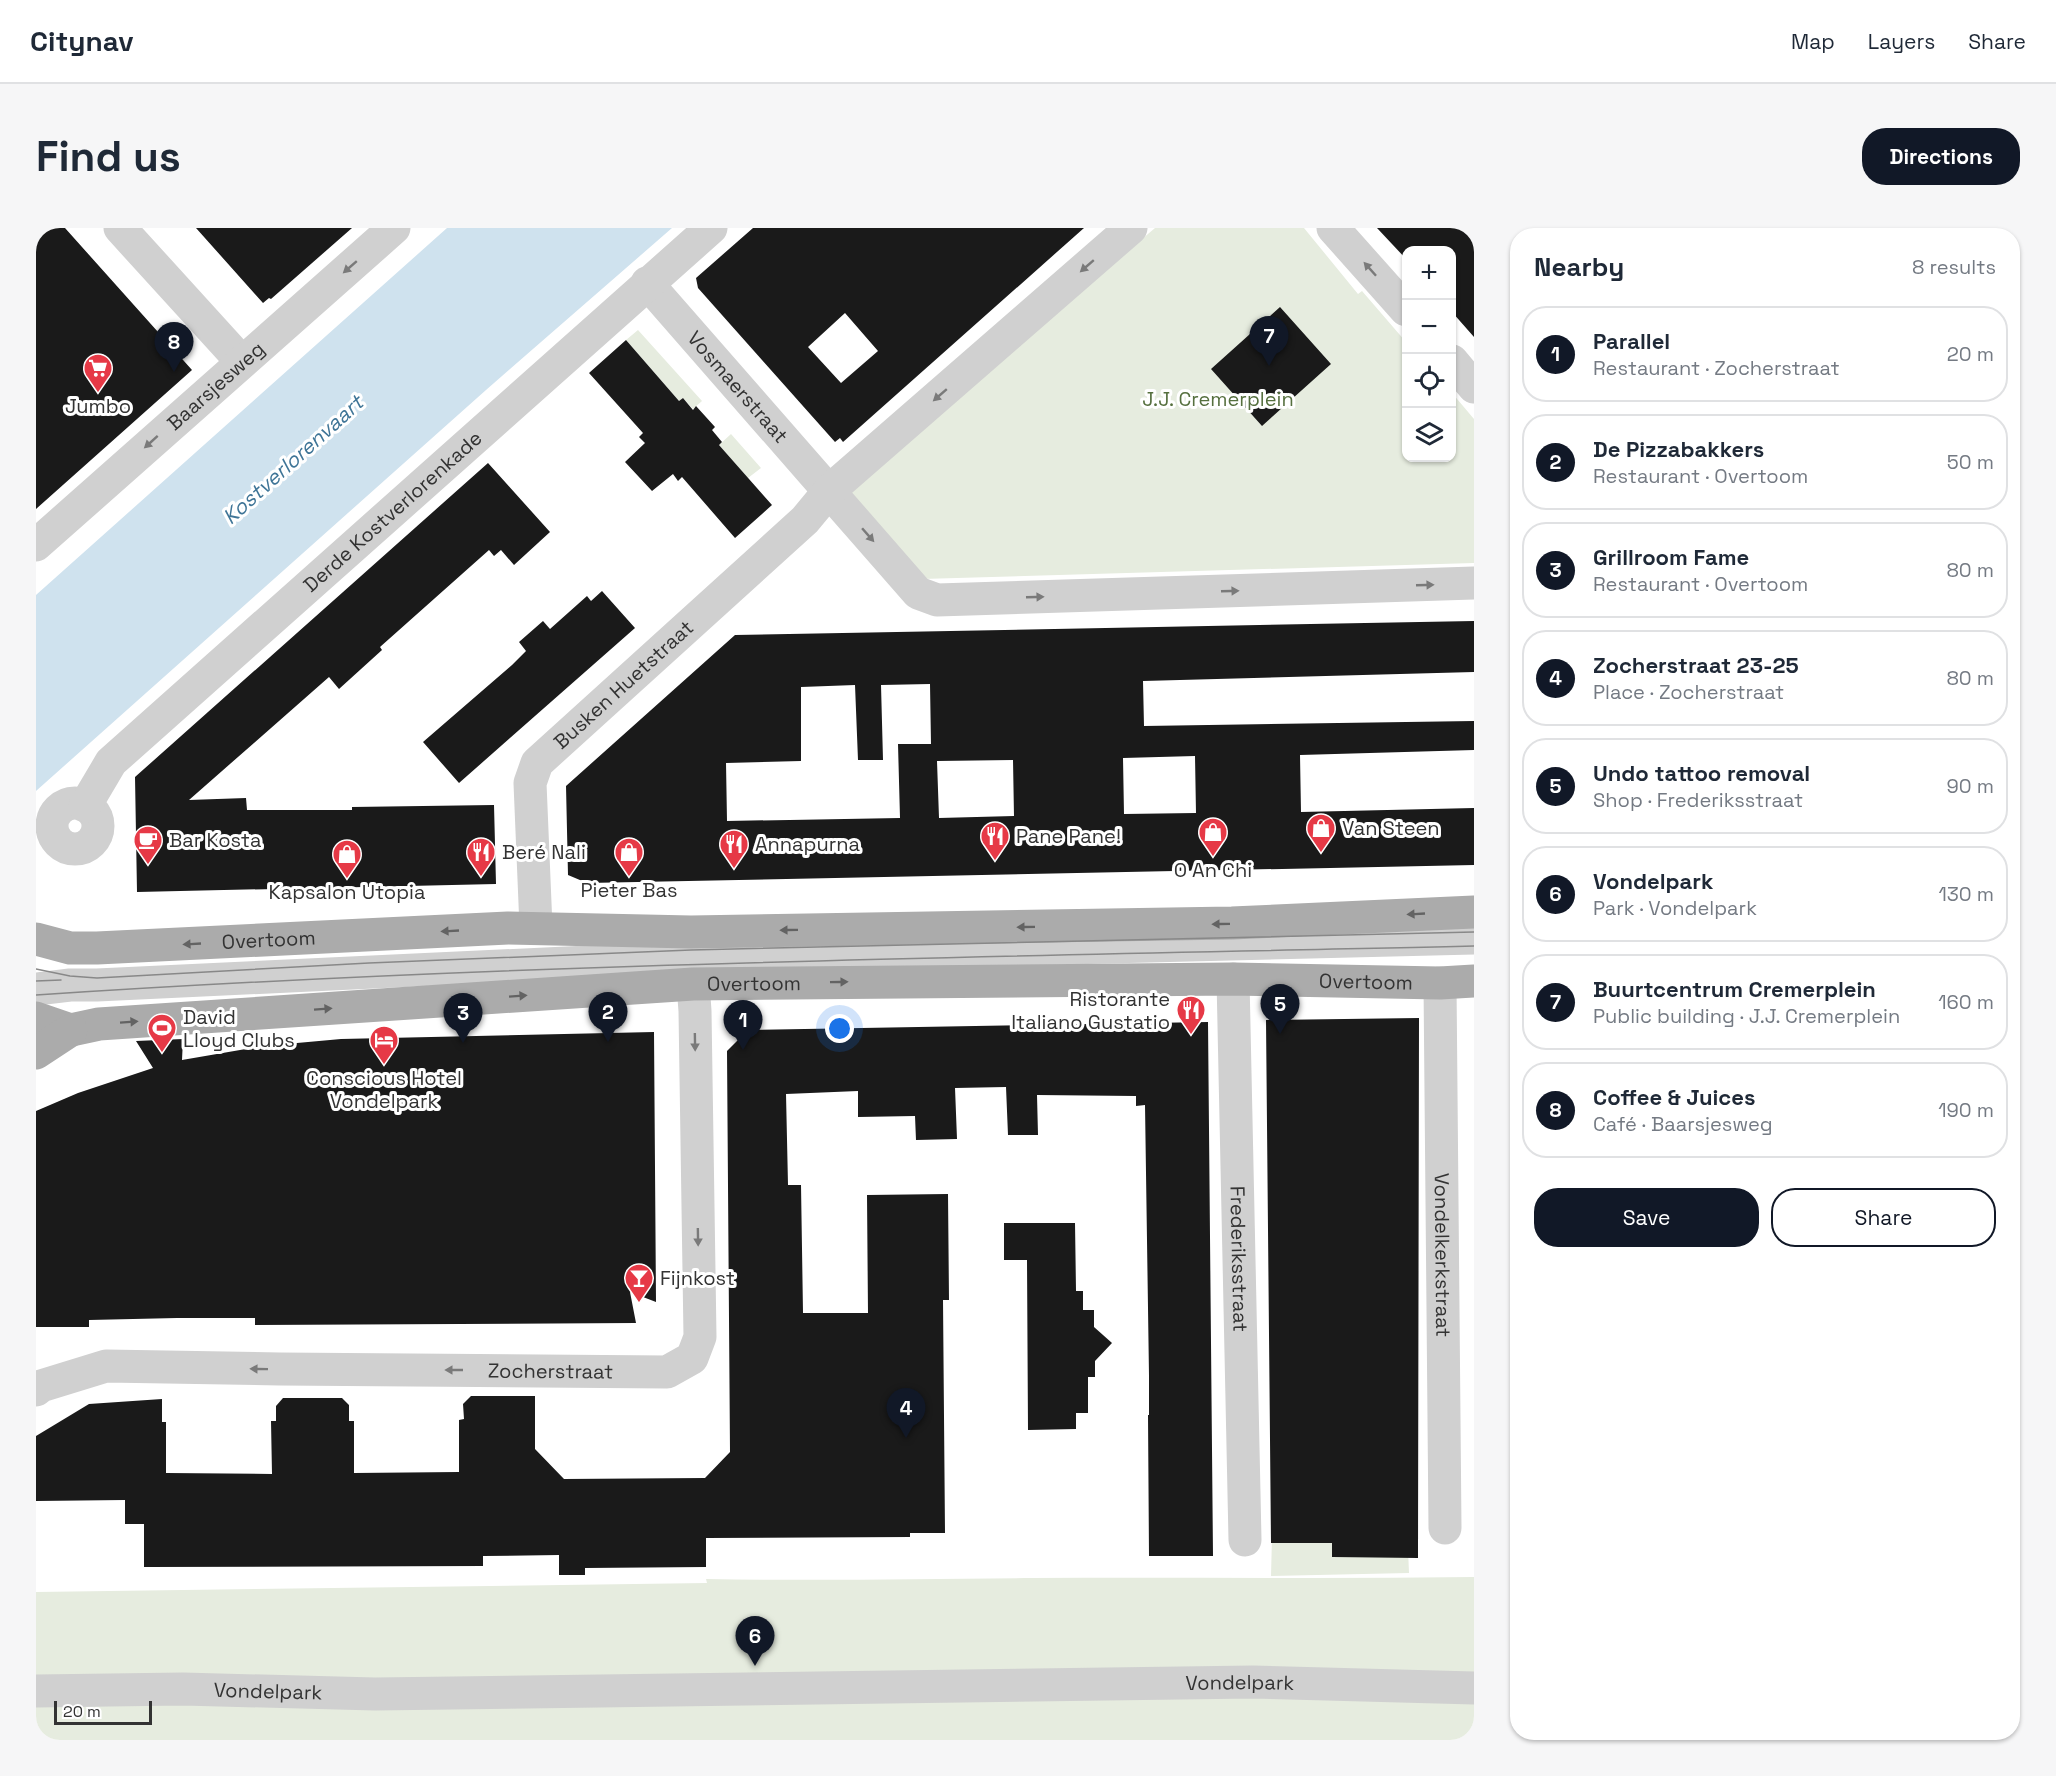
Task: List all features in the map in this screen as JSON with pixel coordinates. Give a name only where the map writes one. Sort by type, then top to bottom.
[{"type":"main road","name":"Overtoom","points":[[36,939],[70,948],[124,948],[536,927],[691,932],[1220,924],[1474,912]]},
{"type":"main road","points":[[36,950],[70,948]]},
{"type":"main road","name":"Overtoom","points":[[71,1030],[99,1024],[693,984],[1233,979],[1440,983],[1474,981]]},
{"type":"main road","points":[[36,1018],[71,1030]]},
{"type":"main road","points":[[36,1053],[71,1030]]},
{"type":"street","points":[[120,228],[242,362]]},
{"type":"street","name":"Baarsjesweg","points":[[36,545],[394,228]]},
{"type":"street","name":"Derde Kostverlorenkade","points":[[84,806],[111,762],[711,228]]},
{"type":"street","points":[[1131,228],[829,491],[918,593],[937,600],[1474,583]]},
{"type":"street","points":[[1333,228],[1402,304]]},
{"type":"street","name":"Vosmaerstraat","points":[[647,283],[829,491]]},
{"type":"street","points":[[1456,366],[1474,387]]},
{"type":"street","name":"Busken Huetstraat","points":[[536,927],[530,783],[537,763],[805,520],[829,491]]},
{"type":"street","name":"Overtoom","points":[[36,989],[70,985],[692,957],[1474,938]]},
{"type":"street","name":"Frederiksstraat","points":[[1233,979],[1245,1539]]},
{"type":"street","name":"Vondelkerkstraat","points":[[1440,983],[1445,1528]]},
{"type":"street","name":"Zocherstraat","points":[[36,1390],[41,1386],[106,1366],[668,1372],[692,1358],[700,1336],[693,984]]},
{"type":"street","name":"Vondelpark","points":[[36,1691],[183,1689],[375,1694],[1253,1682],[1474,1688]]},
{"type":"green space","name":"J.J. Cremerplein","points":[[1155,228],[1304,228],[1358,294],[1362,291],[1402,337],[1402,462],[1456,462],[1456,398],[1474,419],[1474,563],[922,579],[848,490]]},
{"type":"green space","points":[[638,330],[702,401],[693,409],[683,398],[679,401],[626,340]]},
{"type":"green space","points":[[731,434],[761,468],[748,478],[719,445]]},
{"type":"green space","points":[[1272,1536],[1408,1549],[1409,1573],[1271,1576]]},
{"type":"green space","points":[[1474,1577],[1474,1740],[36,1740],[36,1592],[707,1583],[706,1579]]},
{"type":"water","name":"Kostverlorenvaart","points":[[447,228],[672,228],[486,390],[36,791],[36,595]]},
{"type":"building","points":[[36,228],[65,228],[192,370],[36,509]]},
{"type":"building","points":[[196,228],[352,228],[271,299],[263,303]]},
{"type":"building","points":[[753,228],[1084,228],[843,442],[840,438],[835,442],[698,288],[696,278]],"holes":[[[845,313],[878,351],[841,383],[808,347]]]},
{"type":"building","points":[[1377,228],[1474,228],[1474,337],[1456,317],[1456,246],[1402,246],[1402,255]]},
{"type":"building","points":[[1280,307],[1331,364],[1262,426],[1211,369]]},
{"type":"building","points":[[626,340],[679,401],[683,398],[693,410],[696,406],[715,427],[712,430],[722,442],[719,445],[772,505],[735,538],[682,477],[678,481],[673,474],[652,491],[625,462],[645,443],[639,437],[643,433],[589,373]]},
{"type":"building","points":[[488,463],[550,532],[514,565],[501,550],[494,556],[489,550],[380,647],[382,650],[339,689],[329,677],[189,800],[246,798],[247,810],[352,810],[352,807],[494,805],[496,884],[137,892],[135,777]]},
{"type":"building","points":[[602,591],[635,628],[459,783],[423,742],[526,651],[519,642],[543,621],[550,629],[587,596],[591,601]]},
{"type":"building","points":[[1474,621],[1474,672],[1143,681],[1144,726],[1474,721],[1474,750],[1300,755],[1301,812],[1474,808],[1474,865],[587,883],[568,875],[566,786],[735,635]],"holes":[[[930,684],[931,744],[898,744],[900,818],[727,821],[726,763],[801,761],[801,687],[855,685],[858,760],[883,760],[881,685]],[[1195,756],[1196,813],[1124,814],[1123,758]],[[1013,760],[1014,816],[939,818],[937,761]]]},
{"type":"building","points":[[1419,1018],[1418,1558],[1332,1557],[1332,1543],[1271,1543],[1266,1020]]},
{"type":"building","points":[[1208,1022],[1213,1556],[1149,1556],[1145,1105],[1136,1106],[1136,1096],[1037,1095],[1038,1135],[1008,1135],[1006,1087],[955,1088],[957,1139],[916,1140],[915,1116],[858,1117],[858,1091],[786,1094],[788,1185],[801,1185],[803,1313],[868,1313],[867,1195],[948,1194],[949,1300],[943,1300],[945,1533],[910,1533],[910,1537],[706,1538],[706,1567],[585,1568],[585,1575],[559,1575],[559,1555],[483,1556],[483,1566],[144,1567],[144,1524],[125,1524],[125,1500],[36,1501],[36,1436],[89,1404],[162,1399],[162,1422],[166,1422],[166,1473],[272,1474],[271,1421],[276,1421],[276,1406],[283,1398],[342,1398],[349,1405],[349,1421],[354,1421],[354,1473],[459,1472],[459,1420],[464,1419],[463,1404],[471,1396],[535,1396],[535,1449],[564,1479],[705,1478],[730,1452],[727,1051],[748,1030]]},
{"type":"building","points":[[654,1032],[656,1302],[630,1292],[636,1323],[255,1325],[255,1318],[177,1318],[89,1320],[89,1327],[36,1327],[36,1111],[78,1093],[153,1068],[136,1041],[183,1039],[182,1060],[264,1046],[341,1039]]},
{"type":"building","points":[[1004,1223],[1075,1223],[1076,1291],[1083,1291],[1083,1310],[1094,1310],[1094,1327],[1112,1343],[1095,1361],[1095,1377],[1088,1377],[1088,1413],[1076,1413],[1076,1429],[1028,1430],[1027,1260],[1004,1260]]},
{"type":"tram line","points":[[36,969],[70,976],[97,978],[369,963],[691,950],[1474,932]]},
{"type":"tram line","points":[[36,995],[395,975],[575,968],[1474,946]]},
{"type":"tram line","points":[[36,981],[61,980]]},
{"type":"place","name":"Buurtcentrum Cremerplein","points":[[1269,366]]},
{"type":"place","name":"Coffee & Juices","points":[[174,372]]},
{"type":"place","name":"Jumbo","points":[[98,394]]},
{"type":"place","name":"Van Steen","points":[[1321,854]]},
{"type":"place","name":"O An Chi","points":[[1213,858]]},
{"type":"place","name":"Pane Pane!","points":[[995,862]]},
{"type":"place","name":"Bar Kosta","points":[[148,866]]},
{"type":"place","name":"Annapurna","points":[[734,870]]},
{"type":"place","name":"Beré Nali","points":[[481,878]]},
{"type":"place","name":"Pieter Bas","points":[[629,878]]},
{"type":"place","name":"Kapsalon Utopia","points":[[347,880]]},
{"type":"place","name":"Undo tattoo removal","points":[[1280,1034]]},
{"type":"place","name":"Ristorante Italiano Gustatio","points":[[1191,1036]]},
{"type":"place","name":"De Pizzabakkers","points":[[608,1042]]},
{"type":"place","name":"Grillroom Fame","points":[[463,1043]]},
{"type":"place","name":"Parallel","points":[[743,1050]]},
{"type":"place","name":"David Lloyd Clubs","points":[[162,1054]]},
{"type":"place","name":"Conscious Hotel Vondelpark","points":[[384,1066]]},
{"type":"place","name":"Fijnkost","points":[[639,1304]]},
{"type":"place","name":"Zocherstraat 23-25","points":[[906,1438]]},
{"type":"place","name":"Vondelpark","points":[[755,1666]]}]
